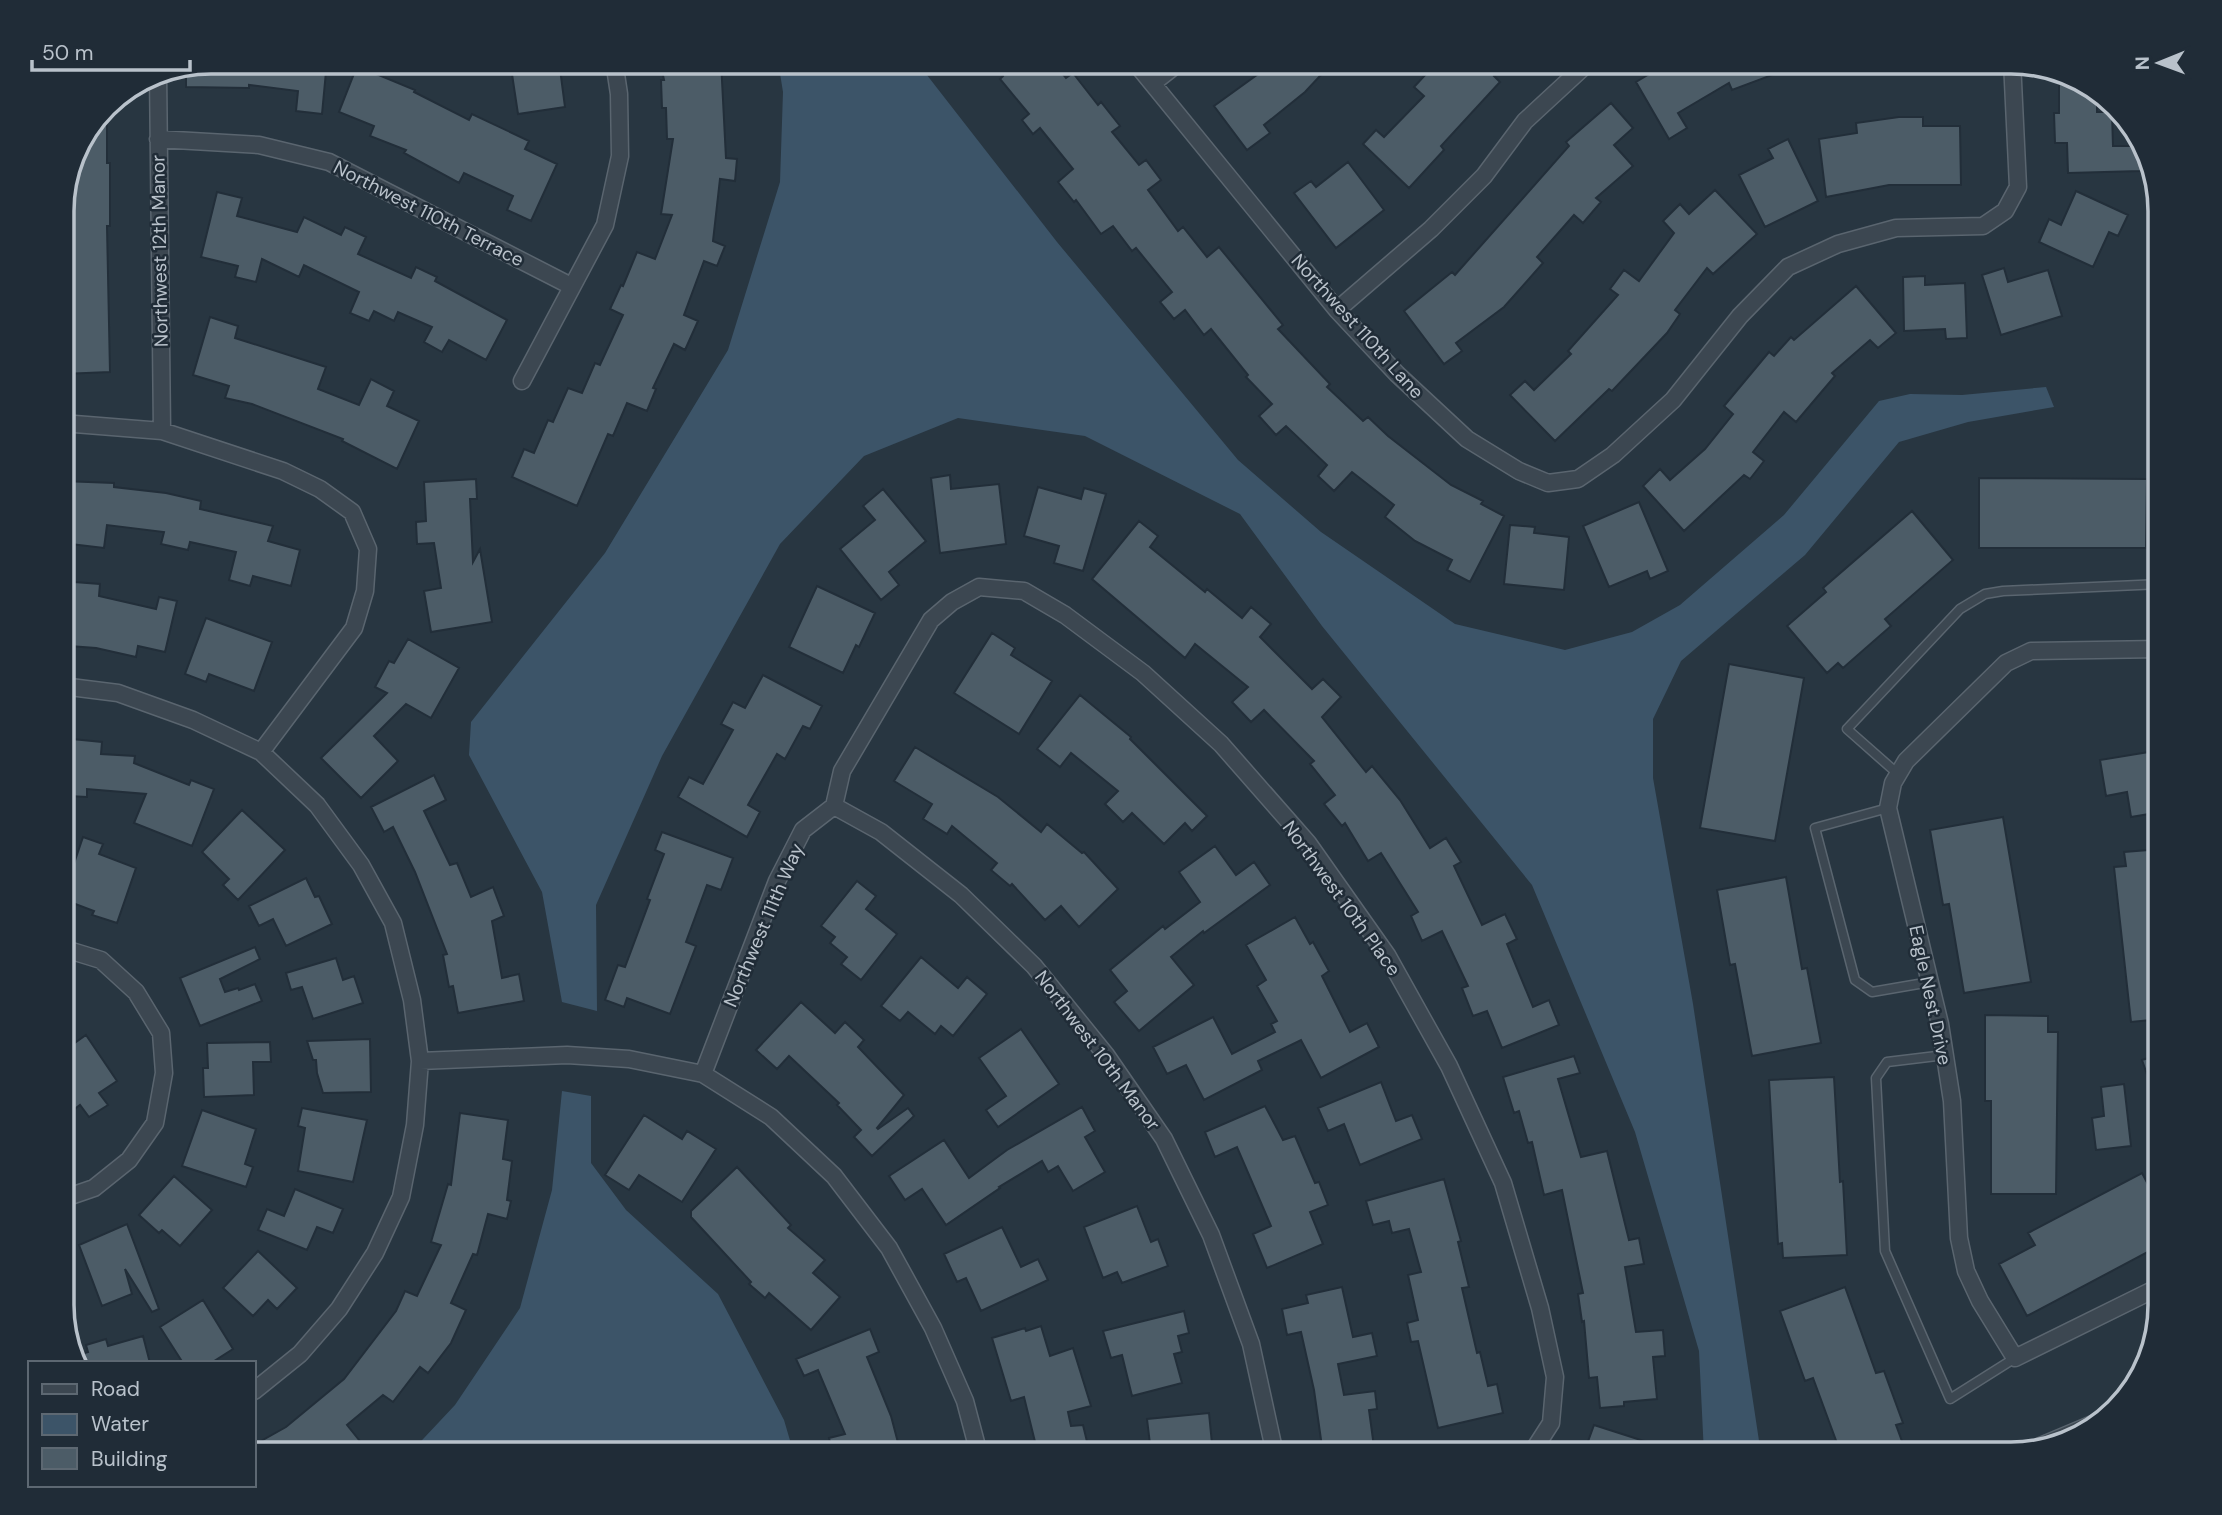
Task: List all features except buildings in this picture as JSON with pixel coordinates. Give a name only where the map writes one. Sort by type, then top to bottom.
[{"type":"street","points":[[522,381],[605,225],[620,156],[616,74]]},
{"type":"street","name":"Northwest 110th Lane","points":[[1145,74],[1337,310],[1397,374],[1466,439],[1519,471],[1548,483],[1578,479],[1612,455],[1674,400],[1741,316],[1788,267],[1838,244],[1896,228],[1983,226],[2005,211],[2018,187],[2013,74]]},
{"type":"street","points":[[1153,83],[1164,74]]},
{"type":"street","points":[[1337,310],[1431,229],[1484,176],[1525,121],[1576,74]]},
{"type":"street","name":"Northwest 12th Manor","points":[[158,84],[162,431]]},
{"type":"street","name":"Northwest 110th Terrace","points":[[158,139],[259,145],[329,162],[571,286]]},
{"type":"street","points":[[74,424],[162,431],[283,471],[320,489],[352,512],[368,548],[365,591],[354,628],[261,752]]},
{"type":"street","name":"Northwest 10th Place","points":[[834,806],[842,771],[931,620],[952,602],[979,587],[1024,591],[1065,615],[1143,673],[1221,744],[1308,844],[1387,955],[1449,1066],[1503,1183],[1540,1308],[1555,1377],[1551,1423],[1539,1442]]},
{"type":"street","name":"Eagle Nest Drive","points":[[2015,1358],[1980,1301],[1966,1271],[1959,1237],[1952,1101],[1945,1055],[1888,808],[1893,783],[1906,761],[2006,663],[2031,651],[2148,649]]},
{"type":"street","points":[[74,688],[118,693],[193,720],[261,752],[317,805],[361,865],[393,923],[412,1000],[420,1060],[415,1125],[401,1197],[375,1253],[339,1309],[300,1354],[256,1389]]},
{"type":"street","name":"Northwest 111th Way","points":[[703,1074],[777,881],[803,830],[834,806]]},
{"type":"street","name":"Northwest 10th Manor","points":[[834,806],[881,832],[961,895],[1034,966],[1106,1055],[1164,1139],[1211,1235],[1251,1344],[1272,1442]]},
{"type":"street","points":[[74,952],[101,960],[136,992],[161,1033],[164,1073],[155,1123],[129,1160],[94,1188],[74,1195]]},
{"type":"street","points":[[420,1060],[567,1055],[629,1059],[703,1074],[771,1117],[834,1176],[889,1248],[933,1328],[965,1401],[976,1442]]},
{"type":"street","points":[[2015,1358],[2148,1292]]},
{"type":"lane","points":[[1898,774],[1847,729],[1961,608],[1984,594],[2003,590],[2148,584]]},
{"type":"lane","points":[[1888,808],[1815,828],[1855,980],[1872,992],[1930,982]]},
{"type":"lane","points":[[1945,1055],[1887,1062],[1876,1078],[1885,1251],[1950,1399],[2015,1358]]},
{"type":"water","points":[[780,74],[926,74],[1057,242],[1238,460],[1321,532],[1455,624],[1565,650],[1632,632],[1680,605],[1784,515],[1879,401],[1910,394],[1962,395],[2046,387],[2054,407],[1968,422],[1899,442],[1805,555],[1681,661],[1653,719],[1653,778],[1693,1004],[1759,1442],[1703,1442],[1699,1351],[1635,1132],[1532,885],[1322,626],[1240,514],[1085,436],[958,418],[864,456],[780,544],[662,756],[596,905],[597,1011],[562,1002],[542,892],[469,755],[471,722],[605,553],[728,350],[780,182],[783,92]]},
{"type":"water","points":[[562,1091],[591,1096],[591,1163],[626,1210],[718,1294],[784,1420],[790,1442],[420,1442],[455,1405],[520,1308],[552,1190]]}]
